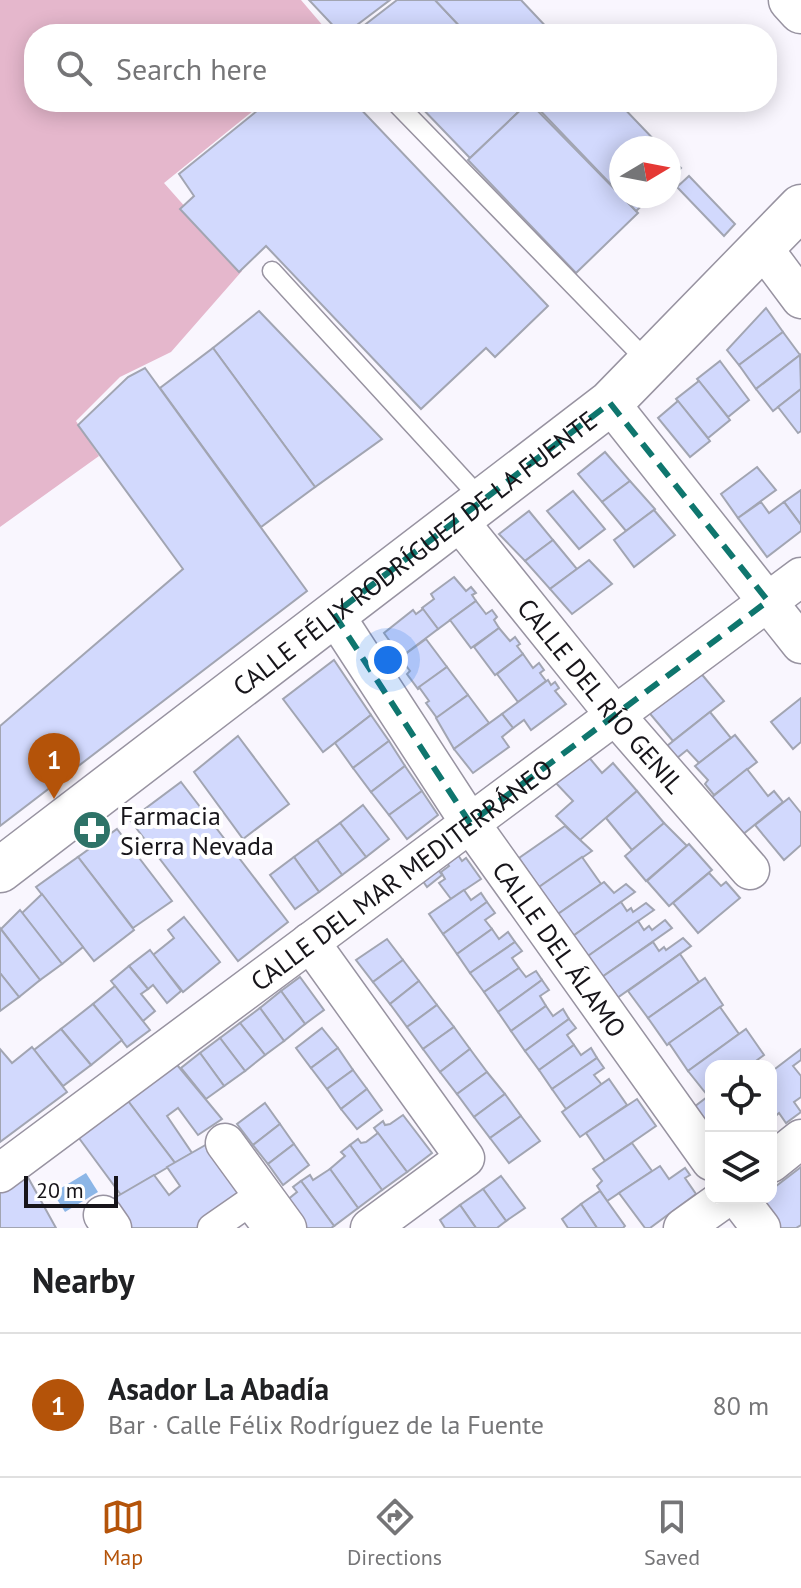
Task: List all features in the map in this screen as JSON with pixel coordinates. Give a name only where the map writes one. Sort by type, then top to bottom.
[{"type":"street","points":[[791,0],[801,11]]},
{"type":"street","name":"CALLE FÉLIX RODRÍGUEZ DE LA FUENTE","points":[[0,870],[610,403],[801,207]]},
{"type":"street","points":[[763,248],[801,299]]},
{"type":"street","points":[[610,403],[801,644]]},
{"type":"street","name":"CALLE DEL RÍO GENIL","points":[[469,510],[615,715],[750,870]]},
{"type":"street","name":"CALLE DEL MAR MEDITERRÁNEO","points":[[0,1173],[801,577]]},
{"type":"street","name":"CALLE DEL ÁLAMO","points":[[334,614],[470,823],[705,1153]]},
{"type":"street","points":[[310,942],[465,1158],[370,1228]]},
{"type":"street","points":[[777,1158],[801,1139]]},
{"type":"street","points":[[225,1143],[287,1228]]},
{"type":"street","points":[[212,1228],[248,1203],[267,1228]]},
{"type":"street","points":[[683,1228],[717,1204]]},
{"type":"street","points":[[743,1204],[761,1228]]},
{"type":"lane","points":[[405,112],[649,363]]},
{"type":"lane","points":[[272,271],[469,510]]},
{"type":"highlighted area","points":[[610,403],[768,601],[470,823],[334,614]]},
{"type":"shaded area","points":[[0,0],[301,0],[321,24],[24,24],[24,112],[252,112],[164,183],[242,271],[171,352],[120,377],[76,421],[99,456],[0,527]]},
{"type":"water","points":[[86,1173],[98,1192],[65,1212],[53,1193]]},
{"type":"building","points":[[309,0],[390,0],[358,24],[332,24]]},
{"type":"building","points":[[397,0],[435,0],[458,24],[366,24]]},
{"type":"building","points":[[435,0],[521,0],[544,24],[458,24]]},
{"type":"building","points":[[256,112],[364,112],[548,306],[495,357],[486,348],[421,409],[266,246],[239,272],[180,209],[194,196],[179,174]]},
{"type":"building","points":[[426,112],[518,112],[470,158]]},
{"type":"building","points":[[518,112],[539,112],[609,183],[609,208],[633,208],[638,213],[576,273],[468,160]]},
{"type":"building","points":[[542,112],[628,112],[651,136],[609,136],[609,182]]},
{"type":"building","points":[[689,176],[735,224],[724,236],[681,191],[681,183]]},
{"type":"building","points":[[766,308],[783,332],[739,365],[727,350]]},
{"type":"building","points":[[259,311],[382,439],[315,487],[213,348]]},
{"type":"building","points":[[783,332],[800,355],[756,389],[739,365]]},
{"type":"building","points":[[213,348],[315,487],[261,527],[160,388]]},
{"type":"building","points":[[800,355],[801,389],[773,411],[756,389]]},
{"type":"building","points":[[720,361],[749,400],[728,417],[697,379]]},
{"type":"building","points":[[145,368],[307,591],[0,826],[0,726],[183,569],[78,425],[128,377]]},
{"type":"building","points":[[699,381],[730,420],[708,438],[676,399]]},
{"type":"building","points":[[801,389],[801,431],[798,433],[778,407]]},
{"type":"building","points":[[678,401],[710,441],[690,457],[658,418]]},
{"type":"building","points":[[605,452],[630,481],[602,502],[578,474]]},
{"type":"building","points":[[757,467],[776,490],[738,518],[721,494]]},
{"type":"building","points":[[630,481],[655,509],[626,531],[602,502]]},
{"type":"building","points":[[801,490],[801,525],[784,502]]},
{"type":"building","points":[[573,491],[605,529],[579,549],[547,511]]},
{"type":"building","points":[[761,502],[769,513],[784,502],[801,525],[801,531],[767,557],[738,518]]},
{"type":"building","points":[[654,510],[675,535],[634,567],[614,540]]},
{"type":"building","points":[[529,511],[553,540],[525,561],[499,534]]},
{"type":"building","points":[[553,540],[577,569],[550,589],[525,561]]},
{"type":"building","points":[[589,560],[612,584],[572,614],[550,589]]},
{"type":"building","points":[[454,577],[466,591],[471,587],[476,593],[472,595],[476,601],[438,629],[422,608],[434,599],[431,594]]},
{"type":"building","points":[[476,601],[486,614],[492,610],[499,628],[471,648],[450,620]]},
{"type":"building","points":[[423,609],[438,629],[401,657],[384,633],[413,610],[416,614]]},
{"type":"building","points":[[499,628],[510,641],[515,637],[523,654],[495,675],[474,647]]},
{"type":"building","points":[[426,639],[447,667],[418,689],[400,658]]},
{"type":"building","points":[[523,654],[533,668],[539,663],[544,670],[540,673],[546,681],[518,702],[497,674]]},
{"type":"building","points":[[334,660],[371,715],[323,752],[283,699]]},
{"type":"building","points":[[447,667],[468,695],[437,718],[419,687]]},
{"type":"building","points":[[699,671],[724,701],[673,741],[646,709]]},
{"type":"building","points":[[548,680],[551,685],[555,682],[559,688],[555,691],[566,704],[531,730],[524,720],[513,728],[502,714]]},
{"type":"building","points":[[468,695],[489,723],[454,749],[436,718]]},
{"type":"building","points":[[801,698],[801,742],[793,749],[771,722]]},
{"type":"building","points":[[710,712],[731,738],[699,763],[687,750],[677,758],[667,746]]},
{"type":"building","points":[[502,714],[513,728],[502,737],[509,747],[473,773],[454,749]]},
{"type":"building","points":[[371,715],[389,741],[353,768],[335,743]]},
{"type":"building","points":[[735,735],[757,762],[714,795],[705,784],[708,780],[695,766]]},
{"type":"building","points":[[238,736],[289,804],[243,839],[194,772]]},
{"type":"building","points":[[389,741],[405,766],[371,792],[353,768]]},
{"type":"building","points":[[587,755],[602,773],[613,763],[637,791],[580,840],[556,816],[573,801],[553,780]]},
{"type":"building","points":[[405,766],[422,791],[389,815],[371,792]]},
{"type":"building","points":[[747,769],[768,796],[774,791],[783,802],[742,835],[711,798]]},
{"type":"building","points":[[181,782],[288,922],[238,961],[130,820]]},
{"type":"building","points":[[422,791],[438,815],[407,839],[389,815]]},
{"type":"building","points":[[637,791],[664,823],[632,850],[606,818]]},
{"type":"building","points":[[789,798],[801,813],[801,845],[784,860],[755,825]]},
{"type":"building","points":[[363,805],[389,839],[366,857],[340,823]]},
{"type":"building","points":[[340,823],[366,857],[342,875],[317,840]]},
{"type":"building","points":[[664,823],[687,846],[646,881],[625,856]]},
{"type":"building","points":[[565,826],[592,851],[539,887],[519,858]]},
{"type":"building","points":[[117,829],[172,901],[133,928],[78,857]]},
{"type":"building","points":[[317,840],[342,875],[319,892],[294,857]]},
{"type":"building","points":[[689,844],[712,870],[669,906],[647,881]]},
{"type":"building","points":[[458,855],[462,861],[466,858],[481,879],[451,899],[439,883],[445,879],[441,872],[449,866],[447,863]]},
{"type":"building","points":[[78,857],[134,930],[94,961],[36,887]]},
{"type":"building","points":[[294,857],[319,892],[295,909],[270,875]]},
{"type":"building","points":[[582,857],[601,884],[558,914],[539,887]]},
{"type":"building","points":[[435,866],[442,875],[427,887],[420,877]]},
{"type":"building","points":[[709,873],[721,886],[726,882],[740,898],[698,933],[673,903]]},
{"type":"building","points":[[604,882],[614,893],[626,884],[635,892],[573,936],[558,914]]},
{"type":"building","points":[[464,890],[471,900],[481,893],[487,902],[443,934],[429,914]]},
{"type":"building","points":[[42,894],[83,947],[62,964],[22,913]]},
{"type":"building","points":[[487,902],[495,913],[485,920],[492,929],[457,954],[443,934]]},
{"type":"building","points":[[621,902],[627,911],[631,908],[633,912],[646,903],[654,910],[588,956],[573,936]]},
{"type":"building","points":[[20,910],[62,964],[40,980],[1,929]]},
{"type":"building","points":[[184,917],[220,962],[183,992],[153,955],[174,938],[168,930]]},
{"type":"building","points":[[665,920],[672,928],[602,977],[588,956],[638,921],[644,930],[649,926],[652,930]]},
{"type":"building","points":[[0,928],[40,980],[19,997],[0,973]]},
{"type":"building","points":[[492,929],[499,939],[508,932],[515,942],[470,973],[457,954]]},
{"type":"building","points":[[683,938],[691,946],[617,998],[602,977],[653,942],[659,951],[664,947],[666,950]]},
{"type":"building","points":[[387,939],[403,960],[373,982],[356,960]]},
{"type":"building","points":[[515,942],[522,951],[512,958],[519,968],[484,992],[470,973]]},
{"type":"building","points":[[150,950],[181,991],[167,1003],[153,985],[148,989],[129,966]]},
{"type":"building","points":[[680,954],[699,982],[648,1018],[628,991]]},
{"type":"building","points":[[403,960],[419,981],[390,1004],[373,982]]},
{"type":"building","points":[[129,966],[148,989],[141,994],[155,1011],[143,1021],[111,981]]},
{"type":"building","points":[[519,968],[526,977],[536,971],[542,980],[498,1012],[484,992]]},
{"type":"building","points":[[0,973],[19,997],[0,1011]]},
{"type":"building","points":[[300,977],[324,1010],[305,1024],[281,991]]},
{"type":"building","points":[[705,978],[723,1005],[667,1045],[648,1018]]},
{"type":"building","points":[[542,980],[549,990],[540,996],[546,1006],[511,1031],[498,1012]]},
{"type":"building","points":[[419,981],[437,1005],[407,1027],[390,1004]]},
{"type":"building","points":[[115,986],[150,1030],[127,1047],[93,1004]]},
{"type":"building","points":[[281,991],[305,1024],[284,1041],[260,1008]]},
{"type":"building","points":[[93,1004],[122,1040],[91,1065],[61,1029]]},
{"type":"building","points":[[437,1005],[454,1027],[423,1049],[407,1027]]},
{"type":"building","points":[[546,1006],[553,1016],[563,1009],[569,1019],[525,1051],[511,1031]]},
{"type":"building","points":[[720,1007],[739,1034],[688,1071],[669,1043]]},
{"type":"building","points":[[260,1008],[284,1041],[265,1055],[240,1023]]},
{"type":"building","points":[[569,1019],[576,1028],[567,1035],[574,1045],[539,1070],[525,1051]]},
{"type":"building","points":[[240,1023],[265,1055],[245,1071],[220,1038]]},
{"type":"building","points":[[454,1027],[470,1049],[440,1072],[423,1049]]},
{"type":"building","points":[[322,1028],[338,1048],[311,1068],[296,1048]]},
{"type":"building","points":[[61,1029],[91,1065],[63,1086],[34,1050]]},
{"type":"building","points":[[746,1029],[764,1055],[757,1060],[705,1060],[705,1092],[688,1071]]},
{"type":"building","points":[[220,1038],[245,1071],[224,1086],[200,1053]]},
{"type":"building","points":[[574,1045],[581,1055],[591,1048],[597,1058],[552,1089],[539,1070]]},
{"type":"building","points":[[32,1047],[67,1092],[0,1142],[0,1049],[12,1063]]},
{"type":"building","points":[[338,1048],[353,1070],[327,1089],[311,1068]]},
{"type":"building","points":[[470,1049],[487,1072],[457,1094],[440,1072]]},
{"type":"building","points":[[801,1049],[801,1060],[793,1066],[801,1076],[801,1097],[794,1102],[801,1112],[786,1123],[779,1113],[777,1115],[777,1067]]},
{"type":"building","points":[[200,1053],[224,1086],[206,1099],[181,1068]]},
{"type":"building","points":[[597,1058],[604,1068],[594,1075],[602,1085],[566,1109],[552,1089]]},
{"type":"building","points":[[173,1060],[222,1119],[198,1135],[178,1108],[167,1116],[192,1153],[175,1163],[125,1097]]},
{"type":"building","points":[[353,1070],[367,1089],[341,1109],[327,1089]]},
{"type":"building","points":[[487,1072],[505,1094],[474,1117],[457,1094]]},
{"type":"building","points":[[609,1079],[627,1105],[580,1137],[562,1112]]},
{"type":"building","points":[[367,1089],[382,1110],[357,1129],[341,1109]]},
{"type":"building","points":[[505,1094],[521,1116],[490,1138],[474,1117]]},
{"type":"building","points":[[125,1097],[175,1163],[121,1195],[76,1134]]},
{"type":"building","points":[[637,1099],[656,1126],[605,1161],[586,1133]]},
{"type":"building","points":[[705,1099],[705,1123],[694,1107]]},
{"type":"building","points":[[265,1103],[280,1124],[253,1145],[237,1124]]},
{"type":"building","points":[[403,1115],[432,1153],[407,1172],[374,1128],[383,1121],[385,1125],[390,1124]]},
{"type":"building","points":[[521,1116],[540,1141],[509,1163],[490,1138]]},
{"type":"building","points":[[280,1124],[294,1144],[268,1164],[253,1145]]},
{"type":"building","points":[[378,1133],[407,1172],[382,1190],[350,1145],[358,1139],[361,1143],[366,1142]]},
{"type":"building","points":[[209,1143],[246,1195],[199,1228],[131,1228],[111,1200],[154,1175],[169,1195],[180,1186],[167,1167]]},
{"type":"building","points":[[632,1143],[652,1171],[607,1201],[597,1186],[602,1181],[593,1169]]},
{"type":"building","points":[[294,1144],[309,1165],[283,1185],[268,1164]]},
{"type":"building","points":[[350,1145],[382,1190],[358,1208],[330,1169],[345,1156],[341,1152]]},
{"type":"building","points":[[660,1166],[669,1179],[685,1168],[690,1175],[685,1178],[696,1194],[650,1228],[645,1228],[619,1193]]},
{"type":"building","points":[[801,1167],[801,1225],[796,1228],[779,1228],[764,1204],[777,1204],[777,1185]]},
{"type":"building","points":[[330,1169],[358,1208],[334,1226],[301,1181],[310,1175],[313,1180]]},
{"type":"building","points":[[25,1172],[56,1228],[0,1228],[0,1191]]},
{"type":"building","points":[[501,1176],[525,1208],[506,1221],[483,1189]]},
{"type":"building","points":[[301,1181],[334,1226],[297,1228],[281,1205],[297,1192],[293,1187]]},
{"type":"building","points":[[483,1189],[506,1221],[497,1228],[476,1228],[460,1205]]},
{"type":"building","points":[[600,1191],[625,1226],[623,1228],[597,1228],[581,1204]]},
{"type":"building","points":[[581,1204],[597,1228],[568,1228],[562,1219]]},
{"type":"building","points":[[460,1205],[476,1228],[445,1228],[440,1220]]},
{"type":"place","name":"Asador La Abadía","points":[[54,799]]},
{"type":"place","name":"Farmacia Sierra Nevada","points":[[92,830]]}]
